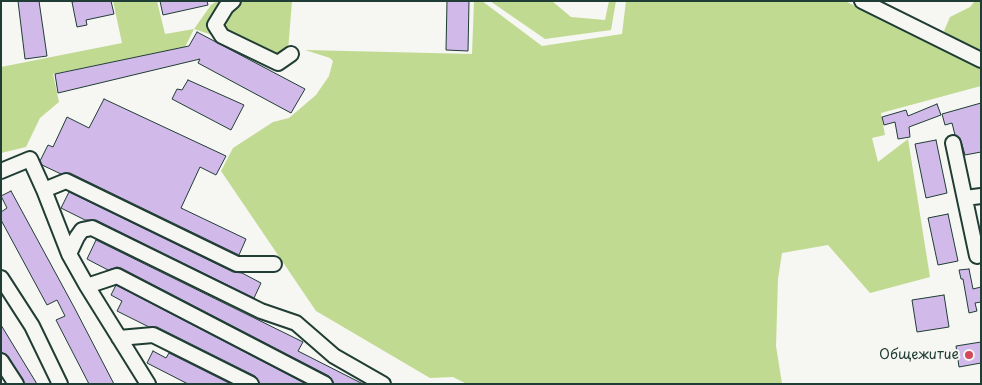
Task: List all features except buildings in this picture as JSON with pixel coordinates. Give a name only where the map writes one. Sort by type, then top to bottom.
[{"type":"street","points":[[233,1],[226,7],[215,25],[222,36],[278,63],[291,54]]},
{"type":"street","points":[[862,1],[981,60]]},
{"type":"street","points":[[953,143],[977,256]]},
{"type":"street","points":[[1,171],[30,159],[69,254],[148,384]]},
{"type":"street","points":[[44,190],[66,181],[237,264],[274,264]]},
{"type":"street","points":[[964,198],[981,196]]},
{"type":"street","points":[[69,254],[82,230],[92,228],[261,311],[296,323],[334,356],[383,384]]},
{"type":"street","points":[[87,286],[118,276],[325,384]]},
{"type":"street","points":[[1,278],[32,326],[60,384]]},
{"type":"street","points":[[119,338],[153,335],[251,384]]},
{"type":"street","points":[[1,361],[16,384]]},
{"type":"green space","points":[[113,1],[157,1],[165,34],[194,29],[185,47],[53,74],[59,102],[40,118],[26,147],[1,153],[1,67],[122,43]]},
{"type":"green space","points":[[217,1],[230,1],[219,9],[209,23],[218,37],[194,29],[211,5]]},
{"type":"green space","points":[[238,1],[292,1],[288,51],[277,59],[231,36],[221,27],[228,9]]},
{"type":"green space","points":[[474,1],[482,1],[542,46],[622,34],[626,1],[845,1],[981,67],[981,86],[881,113],[885,135],[872,138],[878,162],[908,139],[930,277],[870,293],[828,245],[782,253],[778,279],[776,346],[782,384],[467,384],[453,377],[430,378],[316,311],[221,171],[233,148],[273,122],[289,118],[316,95],[329,76],[333,61],[330,58],[305,50],[472,54]]},
{"type":"green space","points":[[490,1],[552,1],[571,17],[605,20],[609,1],[616,1],[611,30],[545,39]]},
{"type":"green space","points":[[975,1],[981,1],[981,52],[949,36],[944,31],[950,17],[970,7]]},
{"type":"place","name":"Общежитие","points":[[969,355]]}]
